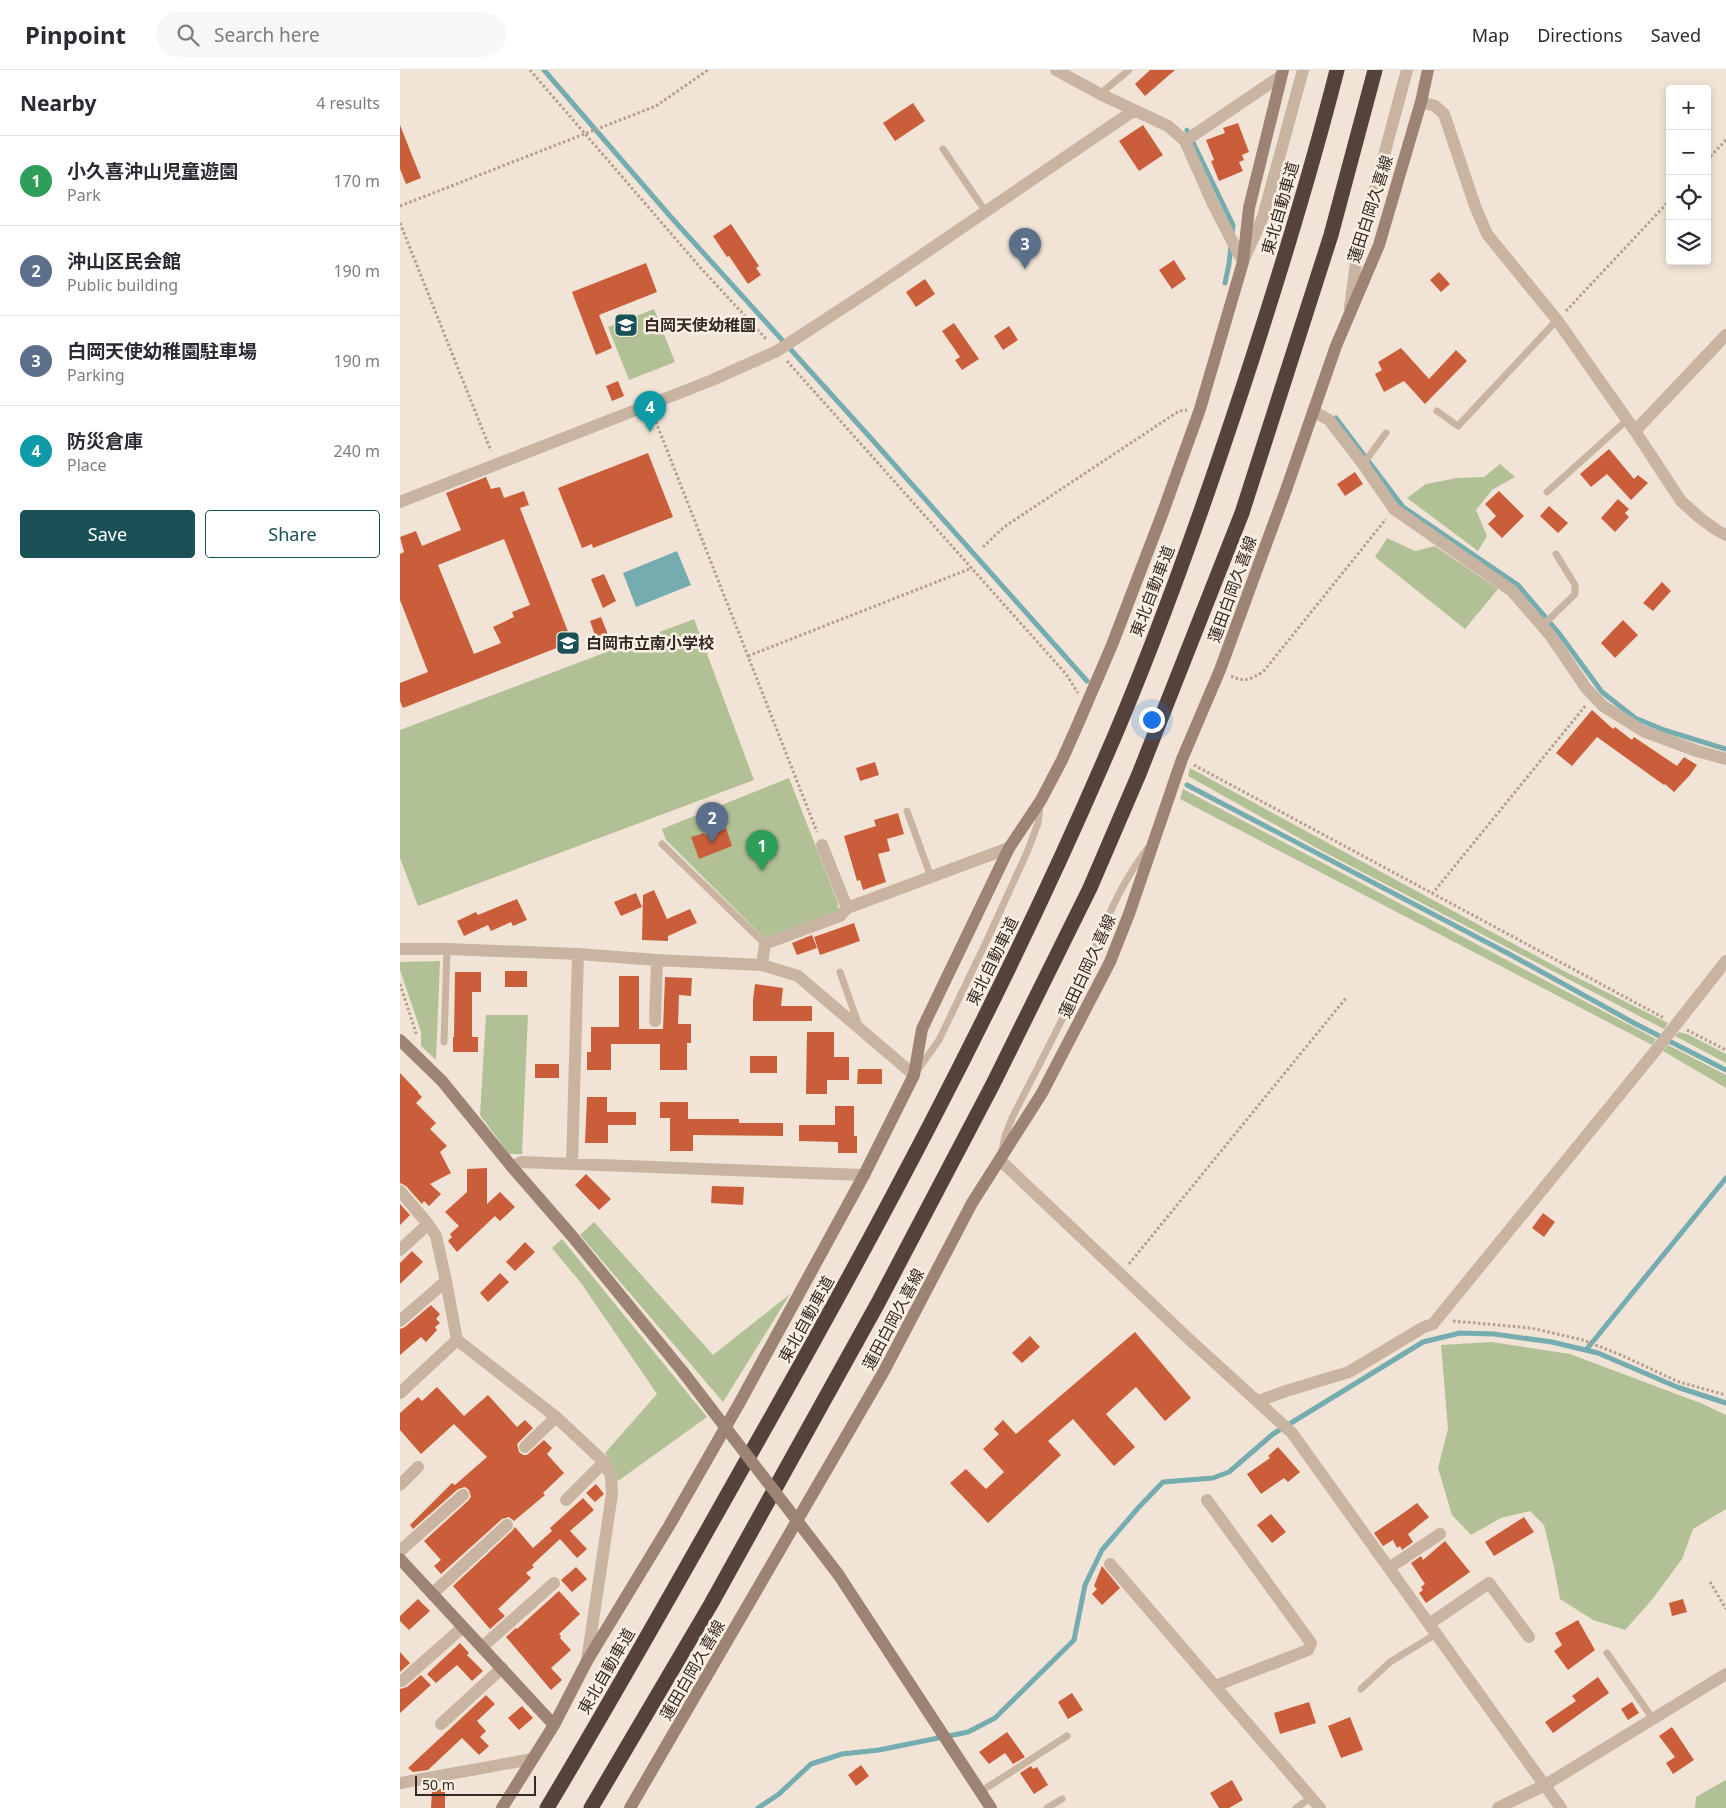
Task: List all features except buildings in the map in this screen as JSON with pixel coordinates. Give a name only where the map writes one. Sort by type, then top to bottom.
[{"type":"highway","name":"東北自動車道","points":[[547,1808],[825,1323],[961,1067],[1054,873],[1105,760],[1199,516],[1274,291],[1337,70]]},
{"type":"highway","points":[[591,1808],[716,1595],[878,1303],[992,1086],[1090,888],[1138,774],[1242,513],[1331,235],[1375,70]]},
{"type":"street","points":[[1056,70],[1133,111],[1168,126],[1185,141],[1213,204],[1243,262]]},
{"type":"street","points":[[502,1808],[554,1724],[588,1661],[735,1411],[864,1175],[914,1075],[922,1029],[1009,848],[1041,800],[1062,760],[1112,645],[1200,409],[1243,262],[1263,217],[1304,70]]},
{"type":"street","points":[[1350,312],[1356,262],[1407,70]]},
{"type":"street","name":"蓮田白岡久喜線","points":[[631,1808],[870,1396],[972,1203],[1042,1093],[1106,970],[1129,914],[1182,759],[1220,670],[1350,312],[1379,245],[1428,70]]},
{"type":"street","points":[[1243,262],[1249,208],[1282,73]]},
{"type":"street","points":[[1185,141],[1282,73]]},
{"type":"street","points":[[1420,102],[1435,106],[1444,114],[1475,206],[1487,234],[1557,320],[1681,501],[1700,518],[1726,535]]},
{"type":"street","points":[[400,502],[710,381],[777,351],[815,328],[1133,111]]},
{"type":"street","points":[[1631,426],[1726,335]]},
{"type":"street","points":[[1313,411],[1329,420],[1363,464],[1394,509],[1512,591],[1542,626],[1593,696],[1603,706],[1643,731],[1697,751],[1726,759]]},
{"type":"street","points":[[822,845],[847,908]]},
{"type":"street","points":[[762,965],[765,944],[840,916],[847,908],[1009,848]]},
{"type":"street","points":[[400,949],[447,948],[762,965],[798,976],[914,1075]]},
{"type":"street","points":[[572,1164],[578,954]]},
{"type":"street","points":[[655,1021],[657,960]]},
{"type":"street","points":[[1259,1401],[1349,1372],[1424,1327],[1433,1324],[1656,1050],[1726,960]]},
{"type":"street","points":[[400,1040],[442,1080],[683,1372],[838,1574],[991,1808]]},
{"type":"street","points":[[1000,1160],[1292,1433],[1561,1808]]},
{"type":"street","points":[[512,1167],[521,1162],[864,1175]]},
{"type":"street","points":[[400,1191],[436,1236],[457,1340],[556,1417],[604,1462],[610,1476],[612,1494],[588,1661]]},
{"type":"street","points":[[400,1250],[428,1224]]},
{"type":"street","points":[[400,1321],[446,1281]]},
{"type":"street","points":[[400,1393],[457,1340]]},
{"type":"street","points":[[525,1446],[556,1417]]},
{"type":"street","points":[[566,1500],[604,1462]]},
{"type":"street","points":[[400,1484],[418,1468]]},
{"type":"street","points":[[400,1551],[463,1495]]},
{"type":"street","points":[[1207,1500],[1311,1643],[1308,1650],[1215,1686]]},
{"type":"street","points":[[432,1594],[506,1525]]},
{"type":"street","points":[[1389,1568],[1440,1534]]},
{"type":"street","points":[[400,1560],[554,1724]]},
{"type":"street","points":[[1110,1564],[1320,1808]]},
{"type":"street","points":[[482,1647],[554,1583]]},
{"type":"street","points":[[1432,1629],[1489,1583],[1529,1638]]},
{"type":"street","points":[[402,1681],[464,1627]]},
{"type":"street","points":[[441,1724],[502,1668]]},
{"type":"street","points":[[1498,1808],[1545,1785],[1726,1674]]},
{"type":"street","points":[[400,1783],[532,1759]]},
{"type":"lane","points":[[1100,94],[1129,70]]},
{"type":"lane","points":[[943,149],[986,212]]},
{"type":"lane","points":[[1438,411],[1458,426],[1557,320]]},
{"type":"lane","points":[[1547,492],[1631,426]]},
{"type":"lane","points":[[1363,464],[1386,433]]},
{"type":"lane","points":[[1542,626],[1575,594],[1575,585],[1556,554]]},
{"type":"lane","points":[[914,1075],[939,1040],[988,938],[1028,850],[1038,823],[1041,800]]},
{"type":"lane","points":[[907,811],[931,877]]},
{"type":"lane","points":[[662,844],[765,944]]},
{"type":"lane","points":[[1000,1160],[1005,1136],[1012,1118],[1079,983],[1121,888],[1136,863],[1152,844]]},
{"type":"lane","points":[[444,1042],[447,948]]},
{"type":"lane","points":[[840,972],[860,1028]]},
{"type":"lane","points":[[1361,1689],[1390,1662],[1432,1629]]},
{"type":"lane","points":[[1607,1653],[1653,1719]]},
{"type":"lane","points":[[980,1792],[1067,1736]]},
{"type":"lane","points":[[1296,1808],[1311,1798]]},
{"type":"lane","points":[[1047,1808],[1062,1799]]},
{"type":"path","points":[[530,70],[699,266],[1066,674],[1077,692],[1090,696]]},
{"type":"path","points":[[400,206],[656,106],[708,70]]},
{"type":"path","points":[[1711,156],[1726,140]]},
{"type":"path","points":[[1557,320],[1666,204]]},
{"type":"path","points":[[400,223],[496,464]]},
{"type":"path","points":[[649,404],[822,845]]},
{"type":"path","points":[[983,547],[1004,527],[1179,411],[1200,409]]},
{"type":"path","points":[[1220,670],[1239,680],[1249,680],[1263,672],[1394,509]]},
{"type":"path","points":[[748,656],[972,568]]},
{"type":"path","points":[[1432,894],[1593,696]]},
{"type":"path","points":[[1182,759],[1726,1050]]},
{"type":"path","points":[[400,984],[419,1043],[415,1053]]},
{"type":"path","points":[[1120,1274],[1346,998]]},
{"type":"path","points":[[1433,1324],[1442,1321],[1470,1322],[1531,1328],[1583,1340],[1679,1382],[1726,1395]]},
{"type":"path","points":[[1710,1582],[1726,1609]]},
{"type":"green space","points":[[654,309],[675,362],[629,380],[608,327]]},
{"type":"green space","points":[[1500,464],[1515,477],[1492,490],[1476,510],[1487,536],[1478,551],[1407,498],[1426,484],[1457,478],[1484,477]]},
{"type":"green space","points":[[1387,538],[1415,551],[1435,546],[1498,589],[1465,629],[1375,557]]},
{"type":"green space","points":[[694,619],[754,780],[418,906],[400,858],[400,730]]},
{"type":"green space","points":[[1190,768],[1562,970],[1668,1023],[1664,1029],[1324,852],[1188,776]]},
{"type":"green space","points":[[789,778],[838,903],[838,912],[764,938],[666,840],[662,829]]},
{"type":"green space","points":[[1183,789],[1656,1039],[1652,1045],[1180,799]]},
{"type":"green space","points":[[440,961],[436,1060],[421,1046],[421,1032],[400,970],[400,962]]},
{"type":"green space","points":[[486,1015],[528,1015],[522,1154],[509,1154],[480,1115]]},
{"type":"green space","points":[[1679,1032],[1687,1034],[1726,1054],[1726,1063],[1675,1036]]},
{"type":"green space","points":[[1668,1045],[1726,1075],[1726,1088],[1663,1051]]},
{"type":"green space","points":[[594,1222],[713,1355],[790,1294],[723,1402],[580,1235]]},
{"type":"green space","points":[[562,1239],[707,1417],[618,1481],[612,1464],[605,1453],[657,1394],[581,1283],[552,1248]]},
{"type":"green space","points":[[1492,1342],[1570,1354],[1703,1404],[1726,1415],[1726,1509],[1693,1529],[1682,1559],[1651,1601],[1625,1630],[1593,1620],[1560,1599],[1544,1525],[1530,1511],[1501,1518],[1471,1535],[1452,1515],[1438,1468],[1448,1429],[1441,1345]]},
{"type":"green space","points":[[1726,1780],[1726,1808],[1695,1808],[1696,1797]]},
{"type":"water","points":[[677,551],[691,585],[636,607],[623,573]]},
{"type":"waterway","points":[[544,70],[670,216],[1087,681]]},
{"type":"waterway","points":[[1187,130],[1233,225],[1232,234]]},
{"type":"waterway","points":[[1225,283],[1231,245]]},
{"type":"waterway","points":[[1336,418],[1403,507],[1518,585],[1558,632],[1602,692],[1635,718],[1664,730],[1726,749]]},
{"type":"waterway","points":[[1187,785],[1726,1070]]},
{"type":"waterway","points":[[1586,1350],[1726,1178]]},
{"type":"waterway","points":[[758,1808],[779,1794],[811,1764],[842,1754],[879,1750],[968,1732],[995,1718],[1074,1640],[1085,1585],[1102,1550],[1163,1482],[1213,1478],[1229,1472],[1273,1434],[1423,1342],[1460,1333],[1494,1334],[1552,1342],[1598,1353],[1677,1387],[1726,1403]]},
{"type":"place","name":"白岡天使幼稚園駐車場","points":[[1025,269]]},
{"type":"place","name":"白岡天使幼稚園","points":[[626,325]]},
{"type":"place","name":"防災倉庫","points":[[650,432]]},
{"type":"place","name":"白岡市立南小学校","points":[[568,643]]},
{"type":"place","name":"沖山区民会館","points":[[712,843]]},
{"type":"place","name":"小久喜沖山児童遊園","points":[[762,871]]}]
